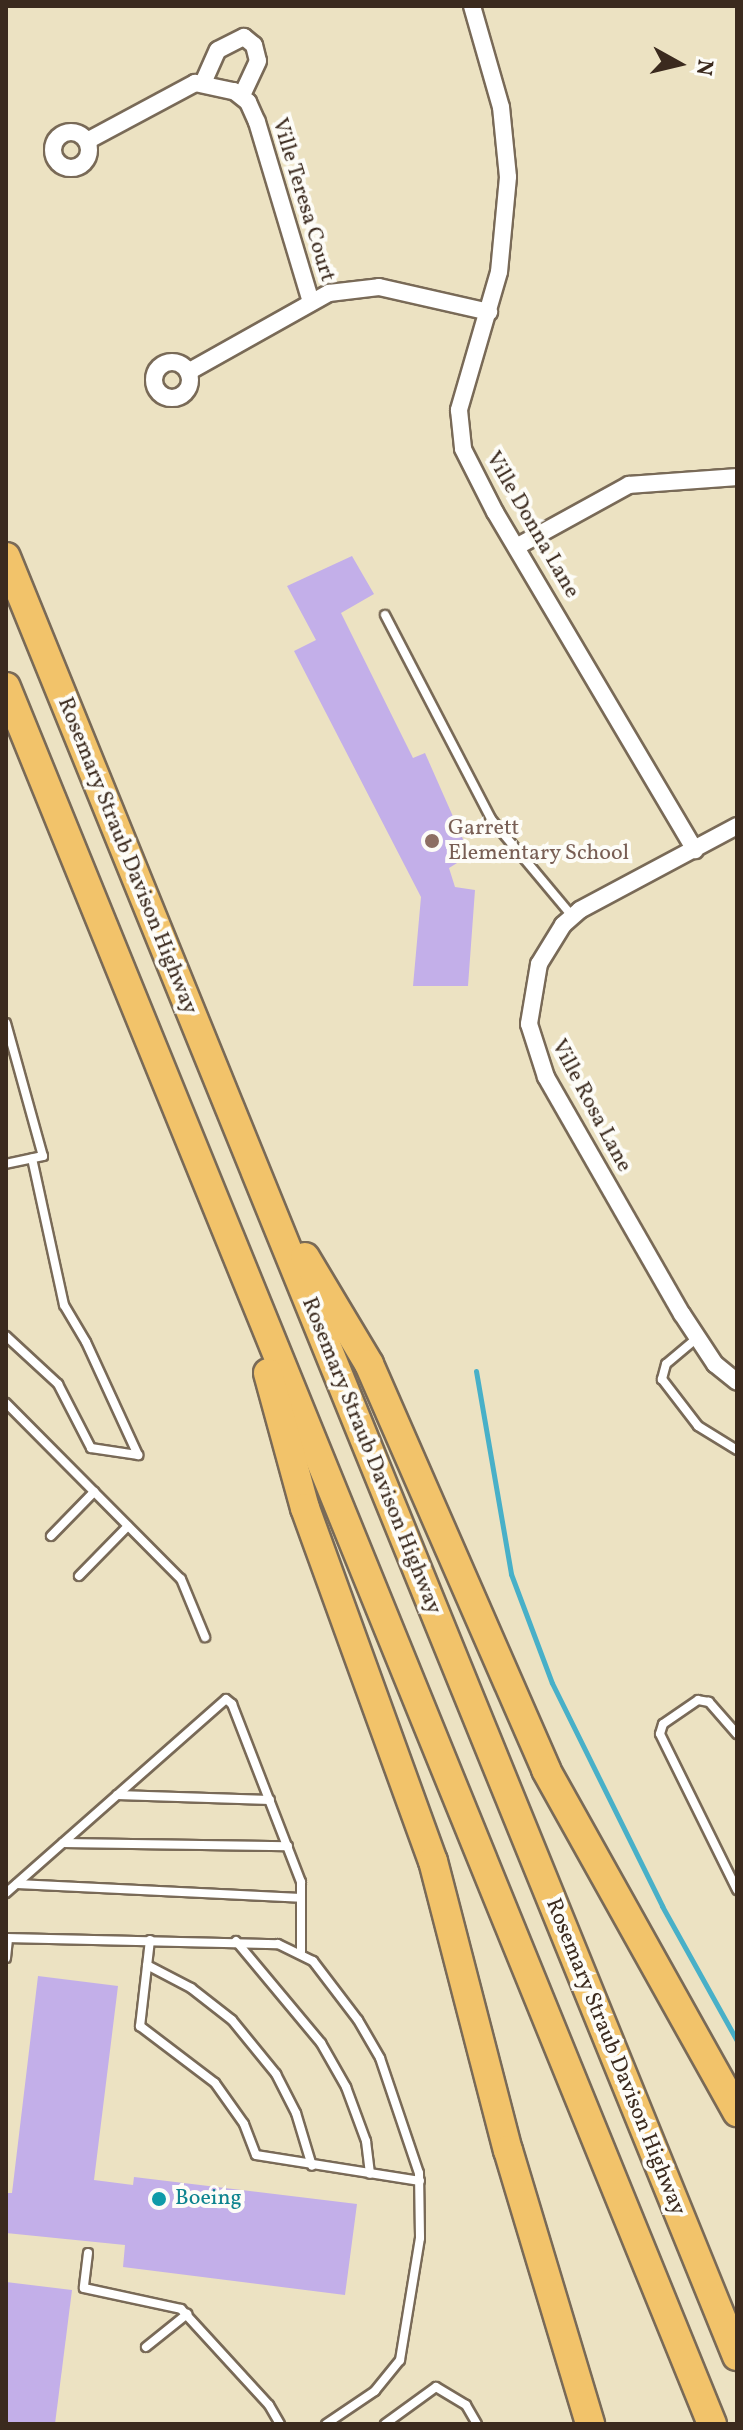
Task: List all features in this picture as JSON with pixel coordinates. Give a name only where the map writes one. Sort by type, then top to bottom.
[{"type":"highway","name":"Rosemary Straub Davison Highway","points":[[6,557],[737,2356]]},
{"type":"highway","points":[[6,687],[712,2424]]},
{"type":"highway","points":[[252,1167],[369,1364],[552,1782],[737,2112]]},
{"type":"highway","points":[[237,1256],[305,1508],[433,1861],[508,2150],[590,2424]]},
{"type":"street","name":"Ville Donna Lane","points":[[472,6],[501,107],[508,177],[504,242],[489,312],[459,410],[459,430],[477,480],[695,850]]},
{"type":"street","points":[[87,141],[171,93],[203,83],[242,96],[258,61],[254,45],[244,37],[218,50],[203,83]]},
{"type":"street","name":"Ville Teresa Court","points":[[242,96],[257,122],[311,302]]},
{"type":"street","points":[[188,372],[329,293],[379,287],[489,312]]},
{"type":"street","points":[[518,546],[629,485],[737,477]]},
{"type":"street","name":"Ville Rosa Lane","points":[[737,826],[572,917],[551,939],[530,993],[534,1053],[697,1338],[715,1364],[737,1382]]},
{"type":"lane","points":[[385,615],[491,819],[572,917]]},
{"type":"lane","points":[[6,1023],[43,1156],[6,1164]]},
{"type":"lane","points":[[6,1336],[58,1384],[91,1448],[138,1455],[64,1305],[32,1158]]},
{"type":"lane","points":[[697,1338],[666,1364],[662,1379],[698,1426],[737,1450]]},
{"type":"lane","points":[[6,1403],[181,1579],[205,1637]]},
{"type":"lane","points":[[51,1536],[94,1492]]},
{"type":"lane","points":[[79,1576],[128,1526]]},
{"type":"lane","points":[[6,1893],[226,1699],[232,1704],[301,1882],[301,1952]]},
{"type":"lane","points":[[737,1734],[709,1702],[698,1700],[663,1724],[660,1734],[737,1890]]},
{"type":"lane","points":[[117,1795],[270,1800]]},
{"type":"lane","points":[[63,1843],[288,1846]]},
{"type":"lane","points":[[17,1884],[301,1898]]},
{"type":"lane","points":[[6,1958],[7,1938],[278,1944],[301,1952],[358,2020],[380,2058],[420,2181],[420,2238],[400,2360],[375,2391],[326,2424]]},
{"type":"lane","points":[[150,1940],[140,2026],[215,2083],[244,2124],[256,2155],[420,2181]]},
{"type":"lane","points":[[236,1941],[321,2043],[346,2087],[366,2141],[370,2174]]},
{"type":"lane","points":[[147,1965],[191,1988],[232,2020],[276,2074],[296,2113],[312,2166]]},
{"type":"lane","points":[[88,2253],[84,2288],[159,2301],[187,2314],[280,2424]]},
{"type":"lane","points":[[146,2347],[187,2314]]},
{"type":"lane","points":[[385,2424],[436,2387],[466,2405],[477,2424]]},
{"type":"building","name":"Garrett Elementary School","points":[[352,556],[374,594],[341,613],[413,758],[425,753],[470,855],[449,868],[455,887],[475,890],[468,986],[413,986],[421,897],[294,651],[316,640],[287,586]]},
{"type":"building","name":"Boeing","points":[[38,1976],[118,1986],[94,2180],[133,2185],[134,2177],[357,2204],[345,2295],[123,2267],[125,2245],[6,2233],[6,2193],[12,2193]]},
{"type":"building","points":[[6,2282],[72,2290],[55,2424],[6,2424]]},
{"type":"waterway","points":[[476,1371],[511,1574],[552,1683],[662,1906],[737,2041]]},
{"type":"place","name":"Garrett Elementary School","points":[[432,841]]},
{"type":"place","name":"Boeing","points":[[159,2199]]}]
